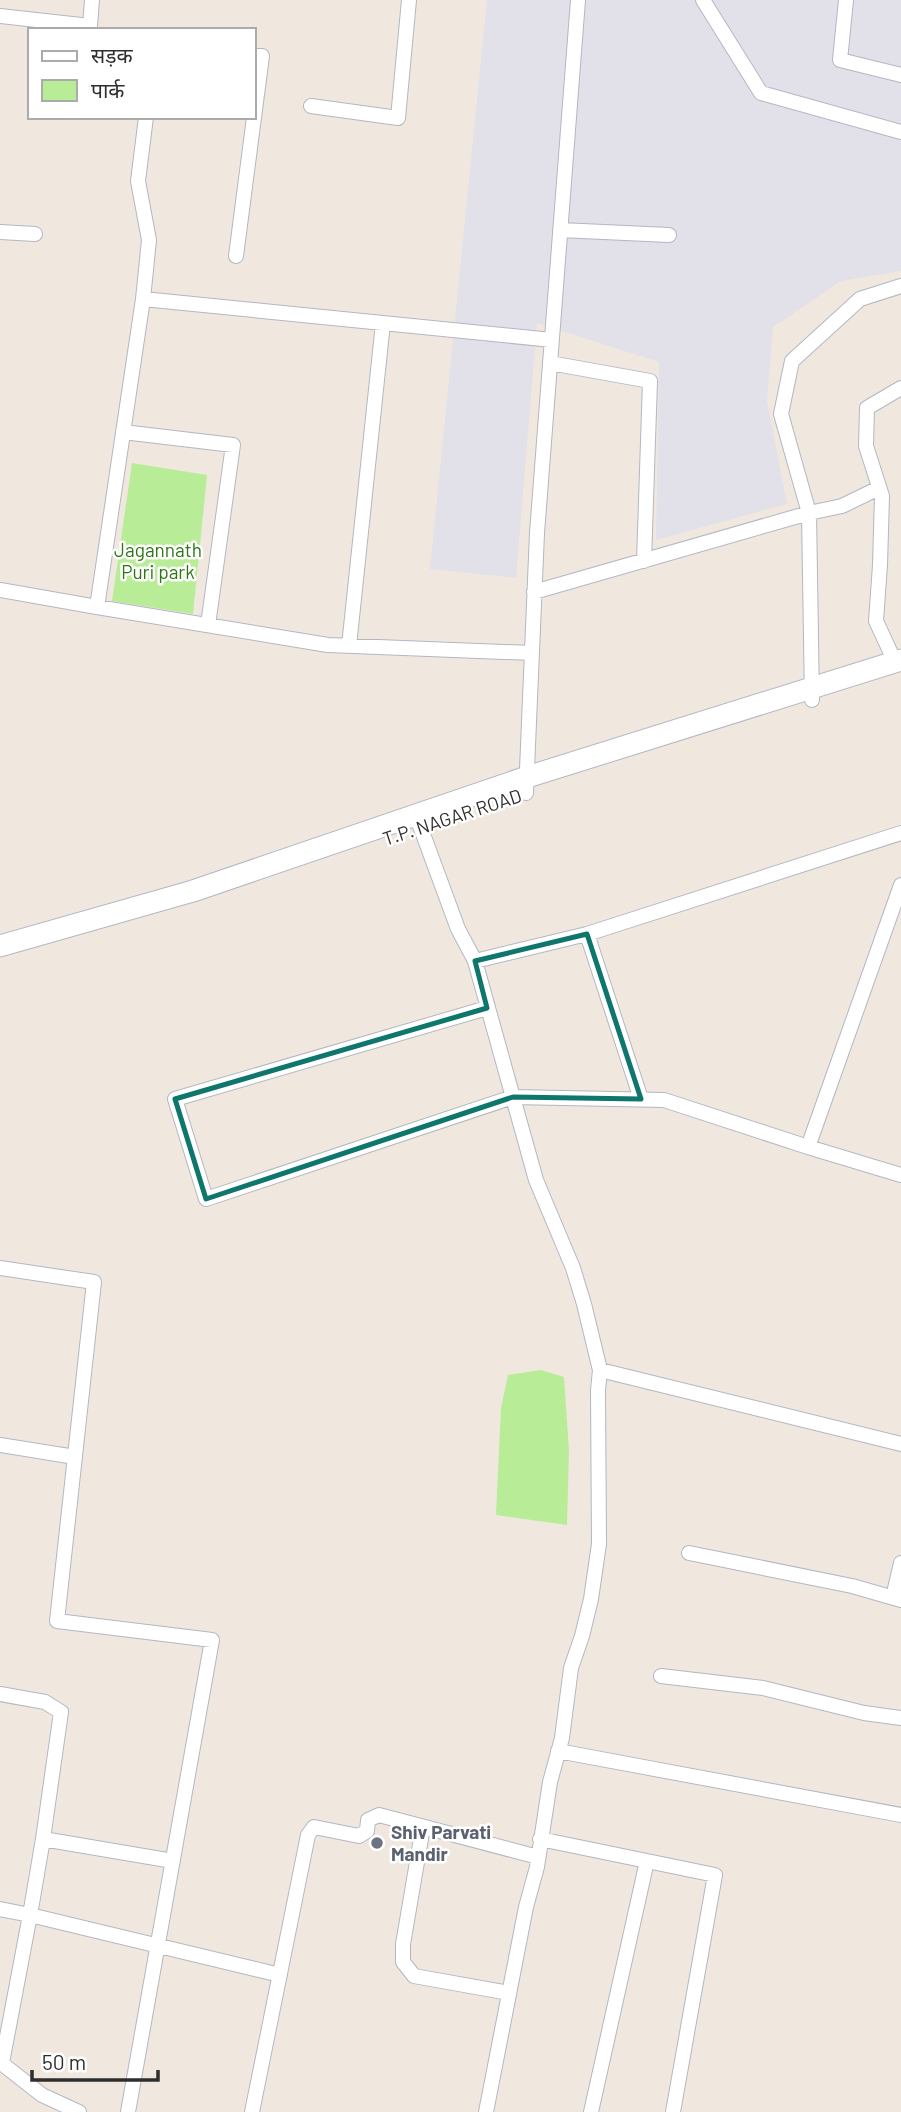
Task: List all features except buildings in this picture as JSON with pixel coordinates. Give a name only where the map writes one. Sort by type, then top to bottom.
[{"type":"main road","name":"T.P. NAGAR ROAD","points":[[0,956],[228,892],[418,821],[899,664]]},
{"type":"main road","points":[[0,946],[193,891],[418,821]]},
{"type":"street","points":[[0,16],[90,26],[92,0]]},
{"type":"street","points":[[311,106],[398,118],[409,0]]},
{"type":"street","points":[[526,785],[534,592],[578,0]]},
{"type":"street","points":[[703,0],[761,93],[901,132]]},
{"type":"street","points":[[846,0],[840,60],[901,75]]},
{"type":"street","points":[[256,56],[262,56],[256,102]]},
{"type":"street","points":[[97,607],[143,299],[149,240],[138,181],[146,119]]},
{"type":"street","points":[[236,256],[254,119]]},
{"type":"street","points":[[560,230],[669,234]]},
{"type":"street","points":[[0,232],[35,234]]},
{"type":"street","points":[[812,694],[809,513],[781,414],[792,361],[860,299],[901,286]]},
{"type":"street","points":[[143,299],[552,340]]},
{"type":"street","points":[[349,646],[383,323]]},
{"type":"street","points":[[550,363],[650,381],[644,561]]},
{"type":"street","points":[[899,664],[876,621],[882,496],[866,446],[867,408],[901,388]]},
{"type":"street","points":[[123,432],[233,445],[208,625]]},
{"type":"street","points":[[534,592],[809,513],[842,506],[879,488]]},
{"type":"street","points":[[0,590],[328,645],[532,653]]},
{"type":"street","points":[[418,821],[458,929],[475,961],[536,1180],[573,1268],[600,1370],[599,1544],[588,1611],[571,1668],[538,1857],[486,2112]]},
{"type":"street","points":[[475,961],[587,934],[901,833]]},
{"type":"street","points":[[808,1147],[901,885]]},
{"type":"street","points":[[587,934],[641,1099]]},
{"type":"street","points":[[487,1008],[175,1099],[206,1199],[513,1097],[664,1100],[901,1175]]},
{"type":"street","points":[[0,1268],[94,1282],[57,1621],[212,1640],[128,2112]]},
{"type":"street","points":[[600,1370],[901,1444]]},
{"type":"street","points":[[0,1445],[75,1457]]},
{"type":"street","points":[[689,1553],[852,1586],[897,1598],[901,1563]]},
{"type":"street","points":[[662,1676],[763,1688],[864,1713],[901,1718]]},
{"type":"street","points":[[0,1694],[45,1702],[61,1712],[30,1915],[1,2062],[42,2095],[79,2112]]},
{"type":"street","points":[[558,1751],[901,1815]]},
{"type":"street","points":[[252,2112],[308,1835],[314,1827],[359,1836],[367,1831],[368,1819],[379,1815],[538,1857]]},
{"type":"street","points":[[423,1827],[403,1944],[403,1962],[414,1976],[509,1993]]},
{"type":"street","points":[[43,1839],[173,1861]]},
{"type":"street","points":[[540,1839],[715,1875],[673,2112]]},
{"type":"street","points":[[591,2112],[647,1861]]},
{"type":"street","points":[[0,1909],[280,1975]]},
{"type":"highlighted area","points":[[587,934],[641,1099],[513,1097],[206,1199],[175,1099],[487,1008],[475,961]]},
{"type":"shaded area","points":[[487,0],[901,0],[901,271],[841,281],[773,327],[767,401],[787,504],[656,540],[659,362],[537,323],[516,578],[430,569]]},
{"type":"green space","name":"Jagannath Puri park","points":[[132,463],[207,475],[193,614],[112,601]]},
{"type":"green space","points":[[541,1370],[564,1377],[569,1451],[567,1525],[496,1515],[501,1408],[508,1375]]},
{"type":"place","name":"Shiv Parvati Mandir","points":[[377,1843]]}]
